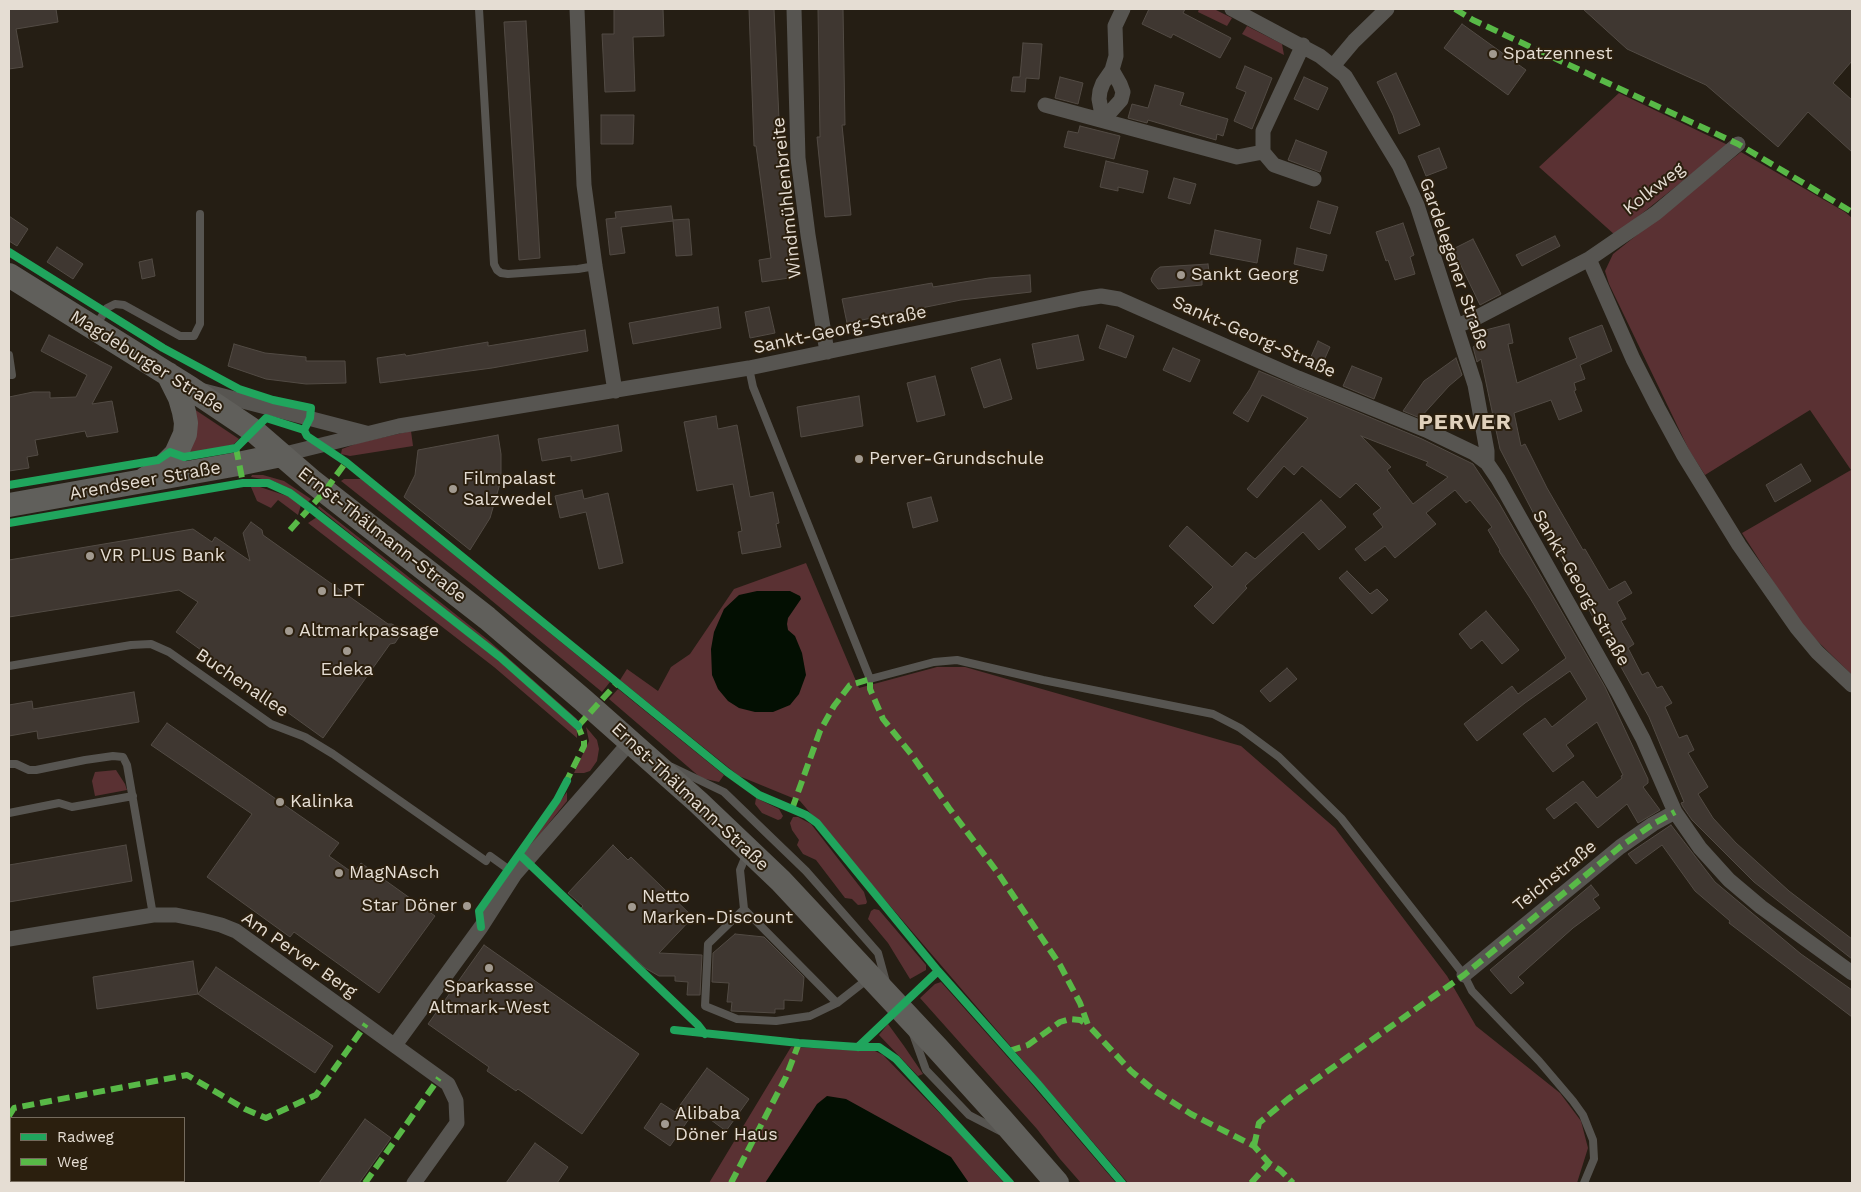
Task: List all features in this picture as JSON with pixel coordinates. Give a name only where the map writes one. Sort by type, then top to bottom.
[{"type":"main road","name":"Magdeburger Straße","points":[[9,275],[190,388],[254,431],[282,455]]},
{"type":"main road","points":[[141,482],[161,469],[176,454],[185,434],[184,412],[180,398],[168,374]]},
{"type":"main road","name":"Arendseer Straße","points":[[9,505],[282,455]]},
{"type":"main road","name":"Ernst-Thälmann-Straße","points":[[282,455],[313,482],[487,618],[637,747],[748,849],[889,996],[1057,1183]]},
{"type":"street","points":[[576,9],[584,185],[594,266],[615,390]]},
{"type":"street","name":"Windmühlenbreite","points":[[794,9],[798,158],[813,271],[827,352]]},
{"type":"street","points":[[1103,120],[1099,99],[1100,92],[1103,83],[1112,70],[1116,48],[1114,41],[1115,26],[1123,9]]},
{"type":"street","name":"Gardelegener Straße","points":[[1232,9],[1303,45],[1344,76],[1399,165],[1409,185],[1428,237],[1475,385],[1487,451],[1487,463]]},
{"type":"street","points":[[1333,66],[1354,41],[1387,9]]},
{"type":"street","points":[[1303,45],[1263,131],[1263,152],[1274,165],[1314,179]]},
{"type":"street","points":[[1103,120],[1121,100],[1123,92],[1112,70]]},
{"type":"street","points":[[1045,105],[1237,157],[1263,152]]},
{"type":"street","name":"Kolkweg","points":[[1589,259],[1656,213],[1738,144]]},
{"type":"street","points":[[1456,326],[1472,320],[1589,259],[1658,408],[1683,454],[1734,537],[1771,594],[1797,628],[1817,652],[1852,685]]},
{"type":"street","name":"Sankt-Georg-Straße","points":[[282,455],[368,433],[749,368],[1081,299],[1110,297],[1125,301],[1298,378],[1426,430],[1474,453],[1487,463],[1498,479],[1618,692],[1643,739],[1675,812],[1700,848],[1729,880],[1768,913],[1852,973]]},
{"type":"street","name":"Sankt-Georg-Straße","points":[[190,388],[368,433]]},
{"type":"street","points":[[395,1045],[481,927],[515,874],[637,747]]},
{"type":"street","name":"Teichstraße","points":[[1464,975],[1620,848],[1653,824],[1675,812]]},
{"type":"street","name":"Am Perver Berg","points":[[9,939],[153,915],[176,915],[193,918],[236,931],[448,1084],[456,1101],[457,1123],[414,1183]]},
{"type":"lane","points":[[479,9],[494,264],[501,273],[508,274],[578,269],[594,266]]},
{"type":"lane","points":[[94,328],[107,308],[115,304],[124,305],[180,336],[194,336],[200,324],[200,214]]},
{"type":"lane","points":[[9,355],[12,375],[9,376]]},
{"type":"lane","points":[[749,368],[753,386],[870,679],[934,662],[957,660],[1043,680],[1213,714],[1240,728],[1279,758],[1341,818],[1464,975],[1472,991],[1539,1061],[1573,1101],[1590,1128],[1594,1148],[1594,1159],[1584,1183]]},
{"type":"lane","name":"Buchenallee","points":[[9,666],[130,645],[151,644],[169,652],[271,724],[305,737],[333,754],[488,858],[515,874]]},
{"type":"lane","points":[[637,747],[724,792],[806,871],[878,953],[889,996]]},
{"type":"lane","points":[[9,764],[16,764],[29,770],[36,770],[86,760],[121,756],[127,762],[153,915]]},
{"type":"lane","points":[[9,813],[57,803],[72,807],[133,796]]},
{"type":"lane","points":[[748,849],[740,870],[744,909],[837,1003]]},
{"type":"lane","points":[[744,909],[708,944],[704,1006],[737,1019],[776,1021],[810,1016],[837,1003],[871,977]]},
{"type":"shaded area","points":[[1199,9],[1214,9],[1232,18],[1227,26],[1198,12]]},
{"type":"shaded area","points":[[1247,26],[1282,44],[1284,55],[1242,34]]},
{"type":"shaded area","points":[[1619,93],[1728,145],[1615,235],[1539,167]]},
{"type":"shaded area","points":[[1741,152],[1845,212],[1852,218],[1852,675],[1801,625],[1742,533],[1851,470],[1810,410],[1705,475],[1689,450],[1609,284],[1605,271],[1613,254]]},
{"type":"shaded area","points":[[191,407],[239,439],[233,445],[183,454]]},
{"type":"shaded area","points":[[411,431],[413,446],[350,456],[341,454],[342,449],[358,443]]},
{"type":"shaded area","points":[[252,475],[263,475],[284,481],[311,499],[308,502],[292,490],[273,481],[251,477]]},
{"type":"shaded area","points":[[344,479],[361,479],[610,682],[602,692],[474,586],[341,481]]},
{"type":"shaded area","points":[[251,487],[260,487],[290,497],[301,505],[298,515],[278,500],[271,508],[257,501]]},
{"type":"shaded area","points":[[319,506],[488,640],[577,719],[575,720],[491,646],[318,508]]},
{"type":"shaded area","points":[[317,517],[500,662],[577,729],[577,738],[494,667],[308,523]]},
{"type":"shaded area","points":[[806,563],[859,688],[937,667],[965,667],[1241,746],[1335,828],[1447,976],[1476,1026],[1560,1093],[1581,1121],[1588,1148],[1577,1183],[1128,1183],[800,801],[739,776],[620,680],[627,669],[658,691],[671,667],[690,654],[734,589]]},
{"type":"shaded area","points":[[757,591],[790,591],[800,596],[801,599],[788,618],[787,624],[788,630],[795,636],[802,653],[806,675],[799,694],[790,705],[773,712],[755,712],[739,708],[728,701],[718,689],[712,675],[711,649],[714,632],[724,609],[739,595]]},
{"type":"shaded area","points":[[618,689],[724,775],[719,782],[701,778],[609,699]]},
{"type":"shaded area","points":[[586,727],[597,740],[599,749],[597,761],[590,771],[574,773],[589,741]]},
{"type":"shaded area","points":[[116,770],[127,790],[95,796],[92,781],[95,772]]},
{"type":"shaded area","points":[[567,792],[567,801],[524,854],[523,852]]},
{"type":"shaded area","points":[[756,798],[779,809],[783,816],[781,819],[778,820],[762,813],[755,804]]},
{"type":"shaded area","points":[[793,817],[798,817],[811,824],[864,892],[866,904],[858,905],[852,899],[845,898],[816,860],[803,854],[797,845],[799,840],[792,830],[790,823]]},
{"type":"shaded area","points":[[874,909],[879,910],[926,965],[926,970],[910,979],[888,943],[868,919],[871,911]]},
{"type":"shaded area","points":[[941,982],[1116,1183],[1081,1183],[1060,1159],[1037,1129],[920,998],[935,984]]},
{"type":"shaded area","points":[[888,1024],[923,1074],[918,1076],[879,1035]]},
{"type":"shaded area","points":[[791,1047],[875,1051],[883,1055],[961,1135],[1004,1183],[709,1183]]},
{"type":"shaded area","points":[[827,1096],[846,1099],[951,1157],[969,1183],[765,1183],[817,1104]]},
{"type":"building","points":[[9,9],[56,9],[58,22],[16,29],[23,67],[9,69]]},
{"type":"building","points":[[614,9],[663,9],[664,36],[633,37],[635,91],[605,92],[602,34],[614,34]]},
{"type":"building","points":[[749,9],[774,9],[781,163],[796,277],[762,282],[759,260],[771,258],[756,146],[754,146]]},
{"type":"building","points":[[818,9],[843,9],[845,125],[842,125],[851,215],[825,217],[817,137],[820,137]]},
{"type":"building","points":[[1149,9],[1185,9],[1183,13],[1231,38],[1220,58],[1173,34],[1171,38],[1142,24]]},
{"type":"building","points":[[1583,9],[1852,9],[1852,61],[1833,83],[1852,100],[1852,152],[1808,112],[1778,147],[1706,85],[1627,49]]},
{"type":"building","points":[[526,21],[540,258],[519,260],[504,22]]},
{"type":"building","points":[[1462,24],[1526,70],[1508,95],[1444,48]]},
{"type":"building","points":[[1023,43],[1042,44],[1039,79],[1026,78],[1025,92],[1011,91],[1013,77],[1020,77]]},
{"type":"building","points":[[1245,66],[1272,78],[1252,129],[1234,121],[1246,92],[1236,88]]},
{"type":"building","points":[[1396,73],[1420,125],[1399,134],[1393,115],[1377,82]]},
{"type":"building","points":[[1060,77],[1083,83],[1078,104],[1055,98]]},
{"type":"building","points":[[1304,77],[1328,88],[1318,110],[1294,99]]},
{"type":"building","points":[[1155,85],[1184,93],[1180,105],[1228,119],[1223,136],[1217,134],[1216,140],[1148,120],[1147,123],[1128,118],[1132,104],[1148,108]]},
{"type":"building","points":[[601,115],[634,115],[633,144],[601,144]]},
{"type":"building","points":[[1080,126],[1120,136],[1114,159],[1064,147],[1068,131],[1078,133]]},
{"type":"building","points":[[1296,140],[1327,152],[1320,172],[1288,160]]},
{"type":"building","points":[[1439,148],[1447,168],[1426,176],[1418,156]]},
{"type":"building","points":[[1106,161],[1148,171],[1143,193],[1118,187],[1118,191],[1100,187]]},
{"type":"building","points":[[1174,178],[1196,184],[1190,204],[1168,198]]},
{"type":"building","points":[[1318,201],[1338,207],[1330,234],[1310,228]]},
{"type":"building","points":[[671,206],[673,220],[689,219],[692,255],[676,256],[673,221],[621,227],[625,253],[610,255],[606,219],[616,218],[615,212]]},
{"type":"building","points":[[9,216],[28,229],[17,246],[9,241]]},
{"type":"building","points":[[1403,223],[1414,255],[1410,257],[1415,274],[1395,280],[1376,232]]},
{"type":"building","points":[[1215,230],[1261,240],[1257,263],[1210,254]]},
{"type":"building","points":[[1555,236],[1560,246],[1522,266],[1516,255]]},
{"type":"building","points":[[1473,239],[1501,294],[1480,305],[1453,249]]},
{"type":"building","points":[[57,247],[83,264],[73,279],[47,262]]},
{"type":"building","points":[[1297,248],[1327,255],[1323,271],[1294,264]]},
{"type":"building","points":[[152,259],[155,276],[142,279],[139,262]]},
{"type":"building","name":"Sankt Georg","points":[[1208,264],[1210,279],[1202,280],[1202,285],[1158,289],[1151,279],[1155,271],[1160,267]]},
{"type":"building","points":[[1030,275],[1031,292],[961,300],[847,323],[842,299],[932,283],[933,287],[989,278]]},
{"type":"building","points":[[718,307],[721,328],[633,344],[629,323]]},
{"type":"building","points":[[769,307],[775,333],[750,338],[745,312]]},
{"type":"building","points":[[1509,324],[1513,343],[1508,344],[1517,383],[1577,358],[1569,338],[1602,325],[1612,351],[1580,365],[1585,379],[1574,383],[1576,390],[1574,391],[1582,411],[1559,420],[1551,400],[1514,413],[1521,446],[1525,444],[1547,488],[1609,590],[1625,581],[1632,593],[1617,602],[1626,619],[1621,621],[1634,644],[1628,648],[1642,675],[1648,672],[1657,688],[1662,686],[1672,703],[1665,707],[1679,738],[1687,735],[1694,750],[1688,753],[1708,787],[1698,794],[1713,818],[1736,843],[1789,891],[1852,939],[1852,959],[1754,882],[1692,820],[1683,807],[1681,803],[1684,802],[1649,717],[1537,520],[1500,449],[1481,359],[1477,362],[1473,347],[1476,345],[1474,333]]},
{"type":"building","points":[[1107,325],[1134,336],[1126,358],[1099,348]]},
{"type":"building","points":[[585,330],[588,351],[492,368],[380,383],[377,358],[405,354],[406,356],[488,342],[488,346]]},
{"type":"building","points":[[49,335],[112,367],[92,404],[112,401],[118,432],[87,437],[85,431],[35,440],[38,455],[27,457],[29,468],[9,471],[9,397],[33,392],[50,392],[50,398],[76,397],[87,375],[41,351]]},
{"type":"building","points":[[1078,335],[1084,360],[1037,369],[1032,344]]},
{"type":"building","points":[[1318,341],[1330,347],[1321,367],[1309,361]]},
{"type":"building","points":[[234,344],[265,353],[306,357],[306,361],[345,361],[346,383],[306,384],[266,379],[228,366]]},
{"type":"building","points":[[1173,348],[1200,360],[1190,382],[1163,370]]},
{"type":"building","points":[[1456,358],[1462,375],[1449,386],[1420,418],[1403,411],[1424,381]]},
{"type":"building","points":[[1000,359],[1012,399],[984,408],[971,368]]},
{"type":"building","points":[[1352,366],[1382,378],[1374,399],[1343,386]]},
{"type":"building","points":[[1259,371],[1422,439],[1473,464],[1499,503],[1605,687],[1648,779],[1648,783],[1643,787],[1660,810],[1638,823],[1627,804],[1598,828],[1576,802],[1554,819],[1546,809],[1583,781],[1597,798],[1622,778],[1621,776],[1623,775],[1597,722],[1566,745],[1574,756],[1553,772],[1523,734],[1545,718],[1552,727],[1587,699],[1570,671],[1477,741],[1464,724],[1512,686],[1518,694],[1566,658],[1499,551],[1488,530],[1492,527],[1470,500],[1466,503],[1455,490],[1426,513],[1436,524],[1395,558],[1385,546],[1365,561],[1355,549],[1383,527],[1373,514],[1381,508],[1356,483],[1340,498],[1302,466],[1294,475],[1284,466],[1257,498],[1247,489],[1308,418],[1262,395],[1248,422],[1233,413],[1250,389]],"holes":[[[1361,436],[1428,462],[1426,465],[1448,477],[1413,504],[1387,470],[1391,467]]]},
{"type":"building","points":[[935,376],[945,415],[917,422],[907,383]]},
{"type":"building","name":"Perver-Grundschule","points":[[859,396],[863,426],[801,437],[797,407]]},
{"type":"building","points":[[716,416],[718,429],[737,425],[750,497],[773,492],[779,523],[776,524],[781,547],[742,554],[738,532],[742,531],[733,484],[697,491],[684,422]]},
{"type":"building","points":[[618,425],[622,451],[571,461],[571,456],[542,461],[538,439]]},
{"type":"building","name":"Filmpalast Salzwedel","points":[[498,435],[501,454],[501,480],[490,518],[470,550],[404,497],[415,475],[418,450]]},
{"type":"building","points":[[1801,464],[1811,481],[1775,502],[1766,485]]},
{"type":"building","points":[[582,490],[584,499],[608,493],[623,563],[599,569],[586,512],[560,518],[555,496]]},
{"type":"building","points":[[931,497],[938,521],[913,528],[907,503]]},
{"type":"building","points":[[1321,500],[1346,527],[1319,550],[1303,532],[1245,586],[1247,588],[1213,624],[1194,606],[1213,587],[1169,546],[1187,526],[1232,567],[1246,552],[1255,559]]},
{"type":"building","name":"Altmarkpassage","points":[[251,522],[262,530],[263,535],[388,624],[392,624],[403,631],[395,643],[390,644],[323,738],[176,632],[198,602],[179,590],[9,617],[9,560],[193,529],[212,542],[215,537],[250,561],[243,533]]},
{"type":"building","points":[[1347,571],[1370,594],[1377,589],[1388,600],[1372,614],[1339,578]]},
{"type":"building","points":[[1486,611],[1519,650],[1502,664],[1482,640],[1471,649],[1459,634]]},
{"type":"building","points":[[1287,668],[1297,679],[1270,702],[1260,691]]},
{"type":"building","points":[[134,692],[139,722],[38,739],[37,731],[9,736],[9,705],[32,701],[33,709]]},
{"type":"building","points":[[167,723],[339,843],[329,856],[353,873],[361,863],[435,916],[379,993],[294,932],[290,937],[207,877],[252,814],[151,745]]},
{"type":"building","points":[[1671,825],[1715,882],[1801,954],[1852,990],[1852,1017],[1729,923],[1730,921],[1695,891],[1662,845],[1636,864],[1628,854]]},
{"type":"building","points":[[126,845],[132,881],[9,902],[9,865]]},
{"type":"building","name":"Netto Marken-Discount","points":[[613,845],[628,860],[631,857],[693,917],[659,953],[702,955],[700,995],[687,995],[688,982],[675,981],[675,976],[659,976],[645,968],[581,908],[583,906],[568,893]]},
{"type":"building","points":[[1591,885],[1599,895],[1593,899],[1600,908],[1573,928],[1518,977],[1524,983],[1511,994],[1490,970]]},
{"type":"building","points":[[735,934],[764,937],[804,977],[802,1001],[784,1000],[784,1009],[775,1009],[775,1013],[731,1011],[732,1002],[727,1002],[729,983],[712,982],[713,953]]},
{"type":"building","points":[[484,945],[639,1054],[582,1134],[518,1089],[516,1091],[487,1071],[489,1067],[428,1024]]},
{"type":"building","points":[[193,961],[198,994],[97,1009],[93,977]]},
{"type":"building","points":[[216,967],[333,1046],[315,1073],[198,994]]},
{"type":"building","points":[[707,1068],[749,1099],[726,1131],[696,1109],[670,1146],[644,1128],[661,1103],[675,1112]]},
{"type":"building","points":[[365,1119],[391,1138],[359,1183],[319,1183]]},
{"type":"building","points":[[535,1143],[568,1167],[557,1183],[506,1183]]},
{"type":"marked path","points":[[1455,9],[1473,20],[1738,144],[1852,212]]},
{"type":"marked path","points":[[236,448],[243,483]]},
{"type":"marked path","points":[[290,530],[325,491],[346,462]]},
{"type":"marked path","points":[[792,809],[820,731],[834,706],[850,685],[870,679],[870,689],[883,719],[998,873],[1060,965],[1080,1003],[1088,1025],[1131,1071],[1155,1091],[1191,1114],[1254,1146],[1269,1163],[1280,1170],[1293,1183]]},
{"type":"marked path","points":[[578,726],[617,683]]},
{"type":"marked path","points":[[565,784],[584,746],[578,726],[575,724]]},
{"type":"marked path","points":[[1254,1146],[1259,1123],[1288,1099],[1464,975],[1620,847],[1653,824],[1675,812]]},
{"type":"marked path","points":[[1009,1051],[1028,1045],[1060,1022],[1070,1019],[1080,1020],[1088,1025]]},
{"type":"marked path","points":[[9,1116],[14,1108],[187,1075],[245,1109],[266,1118],[316,1095],[366,1024]]},
{"type":"marked path","points":[[731,1183],[786,1077],[799,1043]]},
{"type":"marked path","points":[[365,1183],[439,1078]]},
{"type":"marked path","points":[[1251,1183],[1269,1163]]},
{"type":"cycle path","points":[[9,252],[163,348],[239,389],[273,400],[311,408],[310,418],[304,430],[307,436],[346,462],[727,772],[759,795],[806,815],[817,823],[938,971],[1122,1183]]},
{"type":"cycle path","points":[[9,485],[158,460],[170,452],[184,457],[236,448],[266,418],[304,430]]},
{"type":"cycle path","points":[[9,523],[243,483],[268,483],[290,493],[310,508],[500,657],[578,726]]},
{"type":"cycle path","points":[[481,927],[479,911],[557,800],[567,781]]},
{"type":"cycle path","points":[[519,854],[698,1025],[705,1034]]},
{"type":"cycle path","points":[[858,1047],[938,971]]},
{"type":"cycle path","points":[[674,1030],[799,1043],[879,1047],[896,1059],[1010,1183]]},
{"type":"place","name":"Spatzennest","points":[[1493,54]]},
{"type":"place","name":"Sankt Georg","points":[[1181,275]]},
{"type":"place","name":"Perver-Grundschule","points":[[859,459]]},
{"type":"place","name":"Filmpalast Salzwedel","points":[[453,489]]},
{"type":"place","name":"VR PLUS Bank","points":[[90,556]]},
{"type":"place","name":"LPT","points":[[322,591]]},
{"type":"place","name":"Altmarkpassage","points":[[289,631]]},
{"type":"place","name":"Edeka","points":[[347,651]]},
{"type":"place","name":"Kalinka","points":[[280,802]]},
{"type":"place","name":"MagNAsch","points":[[339,873]]},
{"type":"place","name":"Star Döner","points":[[467,906]]},
{"type":"place","name":"Netto Marken-Discount","points":[[632,907]]},
{"type":"place","name":"Sparkasse Altmark-West","points":[[489,968]]},
{"type":"place","name":"Alibaba Döner Haus","points":[[665,1124]]},
{"type":"district","name":"PERVER","points":[[1465,423]]}]
